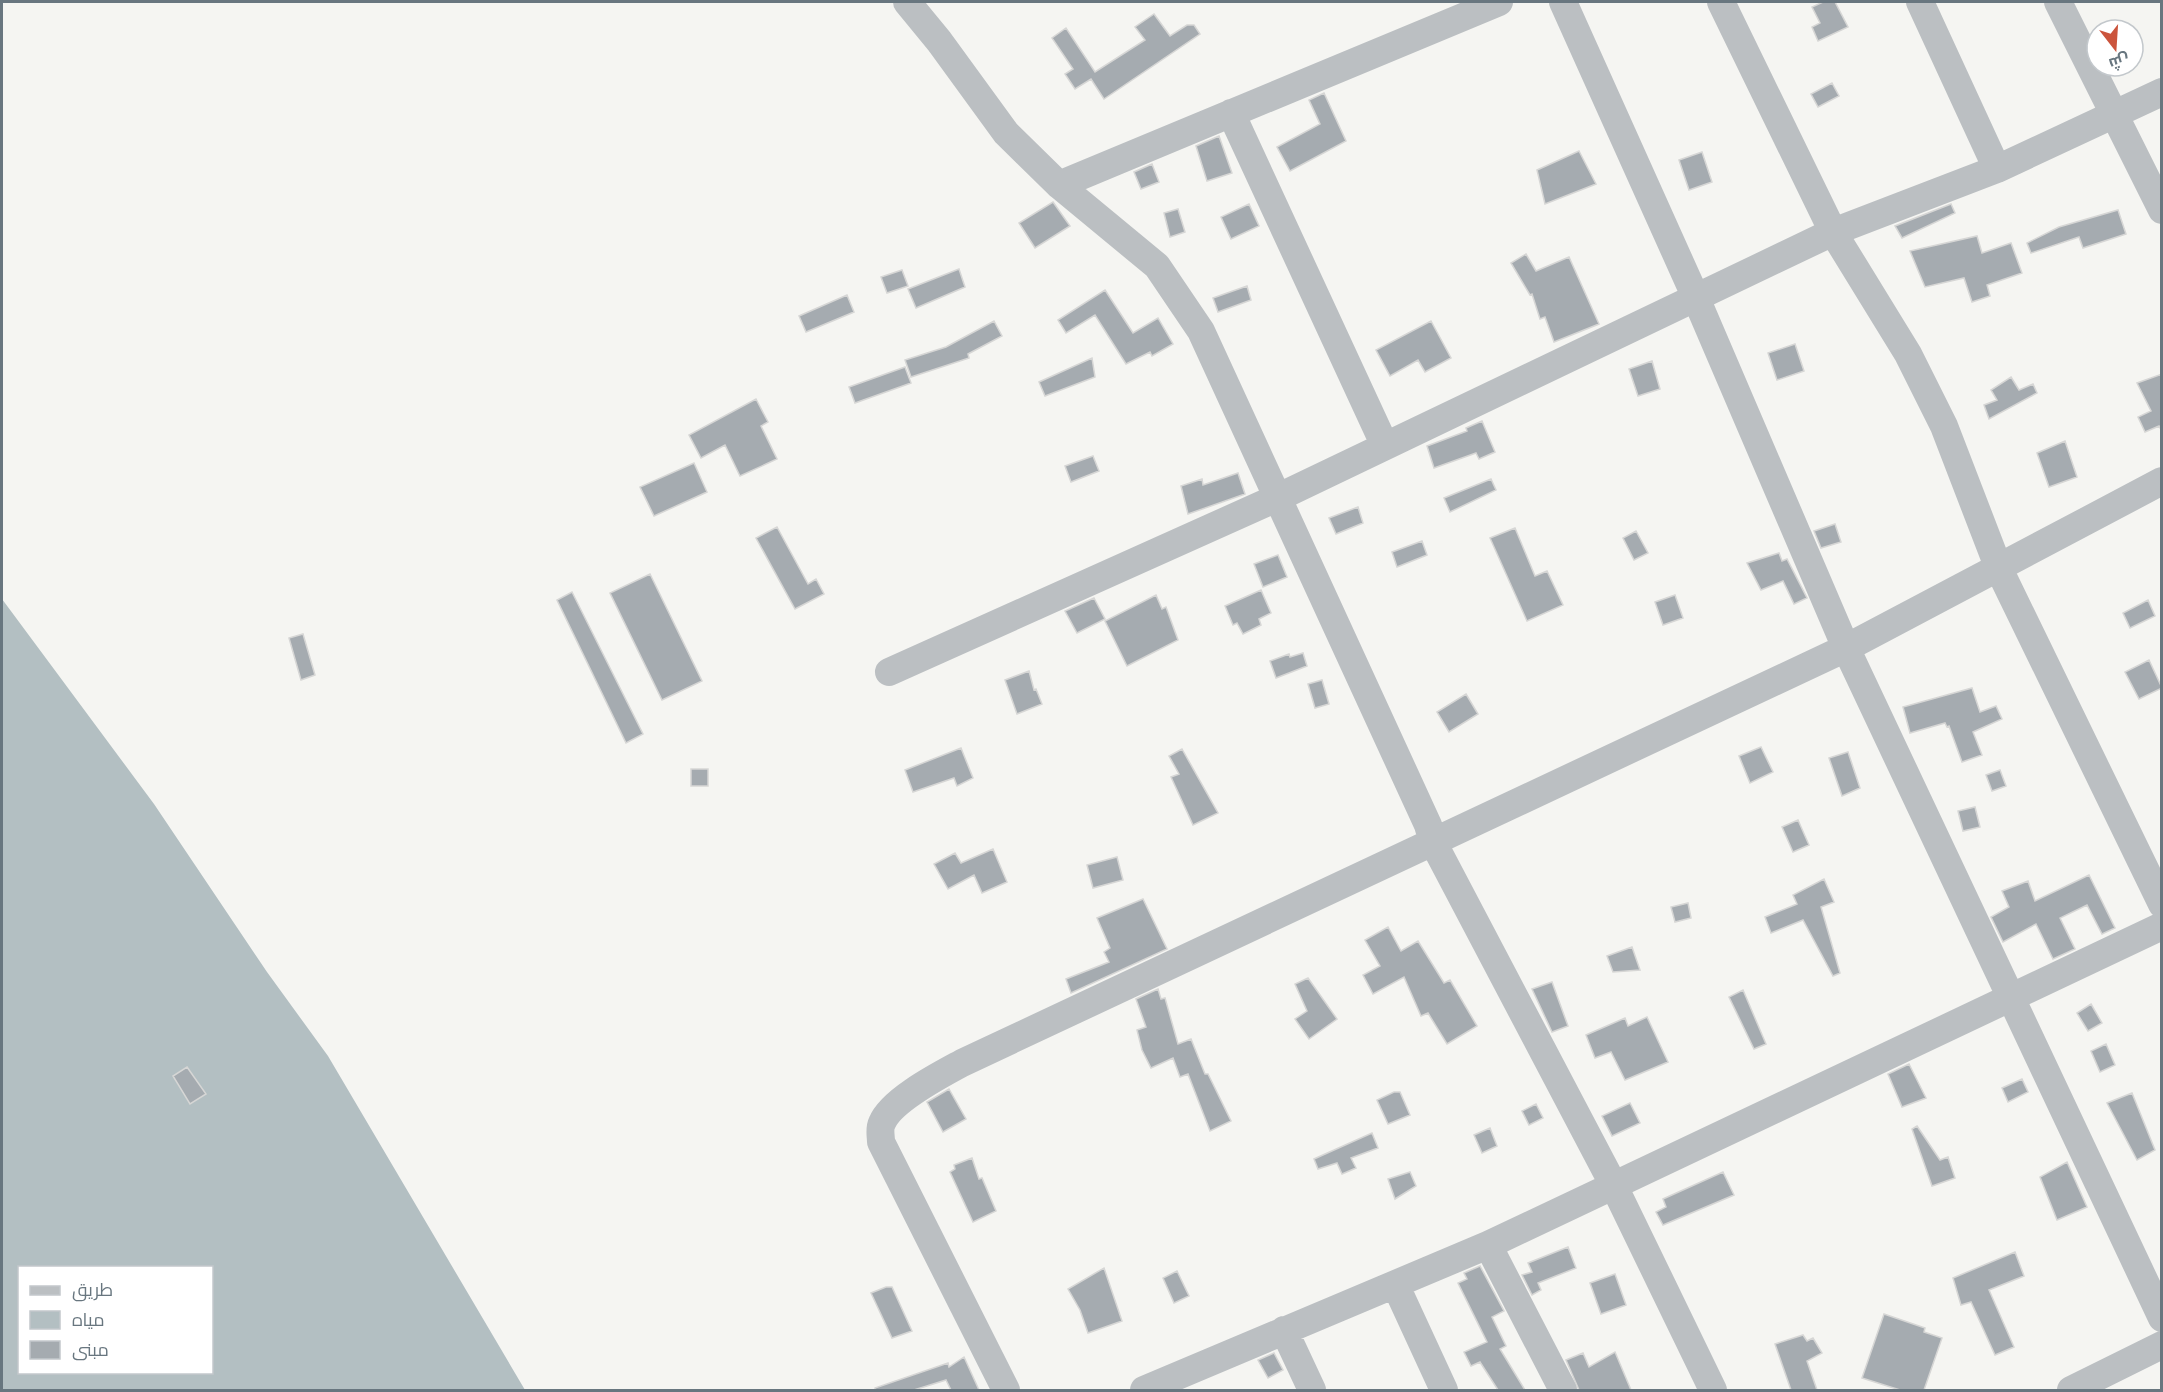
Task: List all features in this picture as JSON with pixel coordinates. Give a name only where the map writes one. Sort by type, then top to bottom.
[{"type":"street","points":[[907,2],[939,41],[1006,133],[1059,185],[1157,266],[1201,331],[1428,825],[1433,842],[1614,1186],[1713,1390]]},
{"type":"street","points":[[1059,185],[1499,2]]},
{"type":"street","points":[[1563,2],[1696,298],[1846,648],[2009,998],[2162,1318]]},
{"type":"street","points":[[1721,2],[1833,232],[1908,354],[1944,426],[1999,569],[2162,904]]},
{"type":"street","points":[[1920,2],[1997,169]]},
{"type":"street","points":[[2058,2],[2162,210]]},
{"type":"street","points":[[889,672],[1279,497],[1833,232],[1997,169],[2162,92]]},
{"type":"street","points":[[1231,113],[1385,446]]},
{"type":"street","points":[[1006,1390],[881,1142],[880,1125],[888,1112],[930,1081],[962,1063],[1846,648],[2162,481]]},
{"type":"street","points":[[1144,1390],[1174,1384],[1284,1330],[1396,1286],[1488,1245],[2162,926]]},
{"type":"street","points":[[1488,1245],[1563,1390]]},
{"type":"street","points":[[1396,1286],[1444,1390]]},
{"type":"street","points":[[1284,1330],[1312,1390]]},
{"type":"street","points":[[2071,1390],[2162,1345]]},
{"type":"water","points":[[2,599],[154,804],[267,972],[328,1056],[525,1390],[2,1390]]},
{"type":"building","points":[[1823,2],[1835,2],[1848,27],[1818,41],[1812,27],[1820,23],[1812,7]]},
{"type":"building","points":[[1154,14],[1170,36],[1187,25],[1194,25],[1200,34],[1104,99],[1091,79],[1075,89],[1065,74],[1073,69],[1052,38],[1066,28],[1095,72],[1145,40],[1135,27]]},
{"type":"building","points":[[1832,83],[1839,96],[1818,107],[1811,94]]},
{"type":"building","points":[[1324,93],[1346,141],[1290,171],[1277,147],[1320,124],[1309,100]]},
{"type":"building","points":[[1219,136],[1232,173],[1207,181],[1196,146]]},
{"type":"building","points":[[1579,151],[1596,184],[1545,204],[1537,170]]},
{"type":"building","points":[[1702,152],[1712,182],[1689,190],[1679,160]]},
{"type":"building","points":[[1152,164],[1159,182],[1141,189],[1134,172]]},
{"type":"building","points":[[1053,202],[1070,226],[1035,248],[1019,223]]},
{"type":"building","points":[[1249,204],[1259,226],[1231,239],[1221,217]]},
{"type":"building","points":[[1951,204],[1955,213],[1902,238],[1895,226]]},
{"type":"building","points":[[1178,209],[1185,232],[1170,237],[1164,213]]},
{"type":"building","points":[[2118,210],[2126,234],[2083,248],[2079,237],[2031,253],[2027,243],[2059,227]]},
{"type":"building","points":[[1977,236],[1982,253],[2011,243],[2022,273],[1987,285],[1990,296],[1972,302],[1964,278],[1925,287],[1910,251]]},
{"type":"building","points":[[1526,254],[1536,271],[1569,257],[1599,324],[1554,342],[1545,317],[1540,319],[1532,294],[1530,295],[1511,263]]},
{"type":"building","points":[[959,269],[965,287],[916,308],[908,289]]},
{"type":"building","points":[[902,270],[908,286],[887,293],[881,277]]},
{"type":"building","points":[[1247,286],[1251,300],[1218,312],[1213,298]]},
{"type":"building","points":[[1105,290],[1133,333],[1158,318],[1173,344],[1152,356],[1150,352],[1126,364],[1095,315],[1066,333],[1058,320]]},
{"type":"building","points":[[847,295],[854,312],[806,332],[799,316]]},
{"type":"building","points":[[994,321],[1002,336],[968,354],[969,358],[911,377],[905,360],[946,347]]},
{"type":"building","points":[[1431,321],[1451,358],[1425,372],[1418,360],[1390,376],[1376,350]]},
{"type":"building","points":[[1795,344],[1804,371],[1777,380],[1768,353]]},
{"type":"building","points":[[1092,358],[1095,377],[1045,396],[1039,382]]},
{"type":"building","points":[[1652,361],[1660,389],[1638,396],[1629,369]]},
{"type":"building","points":[[905,367],[911,383],[855,403],[849,387]]},
{"type":"building","points":[[2162,374],[2162,431],[2159,426],[2145,432],[2138,417],[2151,411],[2137,383]]},
{"type":"building","points":[[2011,377],[2019,390],[2033,384],[2037,393],[1989,419],[1984,405],[1997,400],[1991,390]]},
{"type":"building","points":[[756,399],[768,422],[761,426],[777,459],[740,476],[725,445],[701,458],[689,435]]},
{"type":"building","points":[[1482,421],[1495,452],[1479,459],[1476,453],[1434,468],[1427,446],[1467,431],[1466,428]]},
{"type":"building","points":[[2065,441],[2077,477],[2049,487],[2037,453]]},
{"type":"building","points":[[1093,456],[1099,471],[1071,482],[1065,466]]},
{"type":"building","points":[[694,463],[707,492],[654,516],[640,487]]},
{"type":"building","points":[[1238,473],[1245,494],[1188,514],[1181,486],[1202,479],[1203,485]]},
{"type":"building","points":[[1491,479],[1496,490],[1450,512],[1444,498]]},
{"type":"building","points":[[1358,507],[1363,523],[1336,534],[1329,518]]},
{"type":"building","points":[[1835,524],[1841,542],[1821,548],[1814,531]]},
{"type":"building","points":[[777,527],[808,584],[816,579],[824,594],[795,609],[756,538]]},
{"type":"building","points":[[1515,528],[1535,576],[1547,571],[1563,605],[1527,621],[1490,538]]},
{"type":"building","points":[[1636,531],[1648,553],[1634,560],[1623,538]]},
{"type":"building","points":[[1422,541],[1427,555],[1397,567],[1392,552]]},
{"type":"building","points":[[1779,553],[1782,561],[1787,559],[1807,598],[1794,604],[1783,581],[1761,590],[1747,563]]},
{"type":"building","points":[[1278,555],[1287,577],[1263,587],[1254,564]]},
{"type":"building","points":[[650,574],[702,681],[662,700],[610,593]]},
{"type":"building","points":[[1261,590],[1271,613],[1259,619],[1261,625],[1243,634],[1237,623],[1233,625],[1225,606]]},
{"type":"building","points":[[572,592],[643,734],[626,743],[557,600]]},
{"type":"building","points":[[1156,595],[1162,609],[1166,607],[1178,640],[1127,666],[1105,621]]},
{"type":"building","points":[[1675,595],[1683,618],[1663,625],[1655,602]]},
{"type":"building","points":[[1094,598],[1105,619],[1077,633],[1065,611]]},
{"type":"building","points":[[2148,600],[2155,616],[2130,628],[2123,613]]},
{"type":"building","points":[[303,634],[315,675],[301,680],[289,638]]},
{"type":"building","points":[[1303,653],[1307,666],[1276,678],[1270,661],[1289,654],[1290,657]]},
{"type":"building","points":[[2149,660],[2162,688],[2139,699],[2125,672]]},
{"type":"building","points":[[1029,671],[1034,690],[1036,689],[1042,704],[1017,714],[1005,680]]},
{"type":"building","points":[[1322,680],[1329,704],[1315,708],[1308,684]]},
{"type":"building","points":[[1972,688],[1980,712],[1996,706],[2002,719],[1973,732],[1982,755],[1962,762],[1949,726],[1947,727],[1945,723],[1910,733],[1903,707]]},
{"type":"building","points":[[1466,694],[1478,714],[1449,732],[1437,712]]},
{"type":"building","points":[[1761,747],[1773,772],[1750,783],[1739,756]]},
{"type":"building","points":[[961,748],[973,778],[957,786],[954,778],[913,792],[905,770]]},
{"type":"building","points":[[1182,749],[1218,813],[1193,825],[1171,777],[1179,774],[1169,756]]},
{"type":"building","points":[[1848,752],[1860,788],[1842,796],[1829,758]]},
{"type":"building","points":[[691,769],[708,769],[708,786],[691,786]]},
{"type":"building","points":[[2000,770],[2006,786],[1992,791],[1986,775]]},
{"type":"building","points":[[1975,807],[1980,827],[1963,831],[1958,811]]},
{"type":"building","points":[[1798,820],[1809,845],[1793,852],[1782,827]]},
{"type":"building","points":[[993,849],[1007,882],[982,893],[974,875],[948,889],[934,864],[955,853],[961,863]]},
{"type":"building","points":[[1117,857],[1123,880],[1093,888],[1087,865]]},
{"type":"building","points":[[2089,875],[2115,928],[2102,934],[2087,905],[2060,918],[2075,949],[2053,959],[2036,924],[2003,942],[1991,917],[2009,907],[2002,891],[2028,881],[2035,901]]},
{"type":"building","points":[[1824,879],[1834,902],[1821,907],[1840,973],[1833,976],[1803,920],[1771,933],[1765,917],[1797,904],[1793,895]]},
{"type":"building","points":[[1143,899],[1167,949],[1071,993],[1066,979],[1109,962],[1104,952],[1110,948],[1097,918]]},
{"type":"building","points":[[1688,903],[1691,918],[1675,922],[1671,907]]},
{"type":"building","points":[[1388,927],[1401,951],[1418,941],[1444,983],[1450,980],[1477,1026],[1447,1044],[1428,1013],[1421,1016],[1404,977],[1373,994],[1363,975],[1380,966],[1365,940]]},
{"type":"building","points":[[1632,947],[1640,970],[1613,972],[1607,956]]},
{"type":"building","points":[[1308,978],[1337,1019],[1309,1039],[1295,1019],[1307,1011],[1295,984]]},
{"type":"building","points":[[1552,982],[1568,1026],[1552,1032],[1532,989]]},
{"type":"building","points":[[1158,989],[1161,999],[1165,998],[1178,1044],[1191,1039],[1205,1074],[1208,1074],[1231,1121],[1210,1131],[1188,1074],[1180,1077],[1173,1058],[1151,1068],[1142,1050],[1137,1030],[1146,1027],[1136,999]]},
{"type":"building","points":[[1743,990],[1766,1044],[1754,1049],[1729,997]]},
{"type":"building","points":[[2091,1004],[2102,1023],[2088,1031],[2077,1013]]},
{"type":"building","points":[[1647,1017],[1668,1062],[1625,1080],[1611,1052],[1595,1058],[1586,1035],[1625,1018],[1628,1026]]},
{"type":"building","points":[[2106,1044],[2115,1065],[2100,1072],[2091,1051]]},
{"type":"building","points":[[1909,1064],[1926,1098],[1902,1107],[1888,1074]]},
{"type":"building","points":[[187,1067],[206,1094],[190,1104],[173,1076]]},
{"type":"building","points":[[2022,1079],[2028,1092],[2008,1102],[2002,1088]]},
{"type":"building","points":[[949,1089],[966,1119],[943,1132],[927,1102]]},
{"type":"building","points":[[1394,1092],[1400,1092],[1410,1115],[1388,1124],[1377,1100]]},
{"type":"building","points":[[2132,1093],[2155,1150],[2137,1160],[2107,1103]]},
{"type":"building","points":[[1630,1103],[1640,1123],[1612,1136],[1602,1116]]},
{"type":"building","points":[[1536,1104],[1543,1118],[1529,1125],[1522,1111]]},
{"type":"building","points":[[1917,1126],[1940,1160],[1948,1157],[1955,1178],[1932,1186],[1912,1129]]},
{"type":"building","points":[[1490,1128],[1497,1146],[1482,1153],[1474,1135]]},
{"type":"building","points":[[1372,1133],[1378,1148],[1351,1158],[1356,1168],[1342,1174],[1337,1163],[1318,1169],[1314,1159]]},
{"type":"building","points":[[972,1158],[979,1179],[982,1178],[996,1211],[973,1222],[950,1172],[955,1169],[954,1165]]},
{"type":"building","points":[[2067,1162],[2087,1207],[2057,1220],[2040,1177]]},
{"type":"building","points":[[1410,1172],[1416,1186],[1395,1199],[1388,1179]]},
{"type":"building","points":[[1723,1172],[1734,1195],[1663,1225],[1656,1212],[1666,1207],[1663,1199]]},
{"type":"building","points":[[1568,1247],[1576,1268],[1538,1283],[1541,1290],[1532,1295],[1522,1275],[1532,1272],[1528,1263]]},
{"type":"building","points":[[2015,1252],[2024,1276],[1989,1290],[2014,1347],[1995,1355],[1971,1302],[1961,1305],[1953,1278]]},
{"type":"building","points":[[1480,1266],[1504,1311],[1492,1317],[1506,1346],[1500,1349],[1525,1390],[1498,1390],[1480,1362],[1471,1366],[1464,1352],[1487,1342],[1458,1283],[1467,1279],[1464,1273]]},
{"type":"building","points":[[1104,1268],[1122,1321],[1088,1333],[1080,1310],[1068,1289]]},
{"type":"building","points":[[1177,1271],[1189,1296],[1174,1303],[1163,1278]]},
{"type":"building","points":[[1615,1274],[1626,1305],[1601,1314],[1590,1283]]},
{"type":"building","points":[[892,1287],[912,1331],[892,1338],[871,1293]]},
{"type":"building","points":[[1884,1314],[1925,1328],[1924,1332],[1942,1338],[1924,1390],[1900,1390],[1862,1378]]},
{"type":"building","points":[[1803,1335],[1807,1341],[1813,1338],[1822,1353],[1807,1361],[1817,1390],[1791,1390],[1775,1344]]},
{"type":"building","points":[[1615,1352],[1631,1390],[1579,1390],[1566,1360],[1583,1353],[1589,1367]]},
{"type":"building","points":[[1274,1353],[1283,1370],[1268,1378],[1258,1360]]},
{"type":"building","points":[[964,1357],[979,1390],[951,1390],[946,1380],[914,1390],[875,1390],[875,1388],[948,1363],[949,1367]]}]
